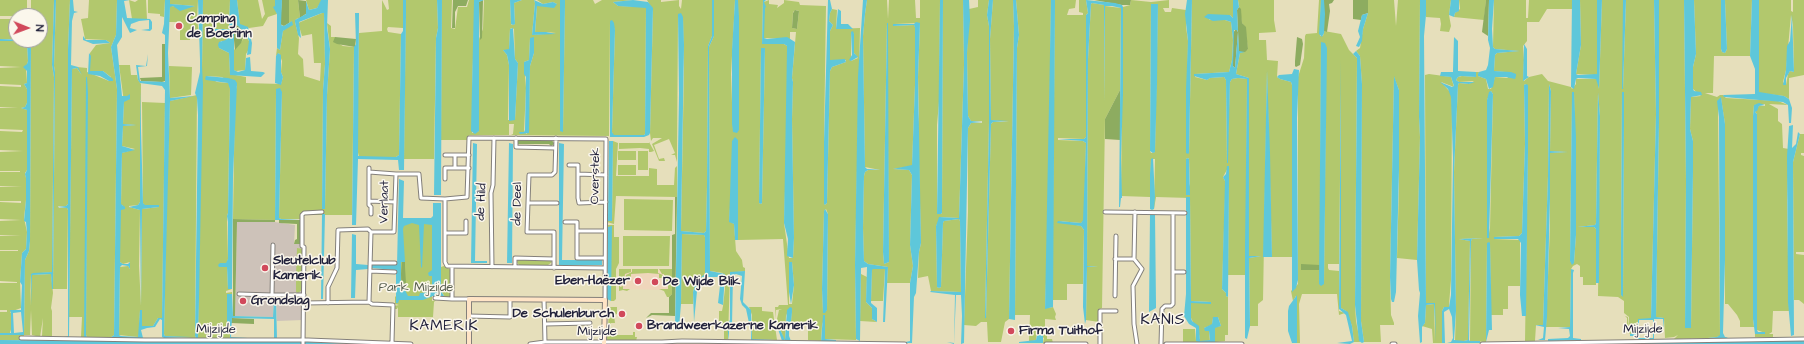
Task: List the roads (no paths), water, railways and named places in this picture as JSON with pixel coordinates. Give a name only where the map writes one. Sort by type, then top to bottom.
[{"type":"street","name":"Overstek","points":[[469,155],[469,138],[606,139],[604,343]]},
{"type":"street","name":"de Hild","points":[[492,267],[491,193],[493,185],[494,138]]},
{"type":"street","points":[[516,138],[516,146],[555,148]]},
{"type":"street","name":"de Deel","points":[[554,268],[554,232],[528,232],[528,176],[531,174],[554,174],[556,138]]},
{"type":"street","points":[[445,155],[469,155],[467,197],[445,198],[445,262],[447,266],[605,268]]},
{"type":"street","points":[[455,155],[455,168]]},
{"type":"street","points":[[569,165],[578,165],[579,204],[606,202]]},
{"type":"street","points":[[369,168],[368,205],[371,208],[371,214]]},
{"type":"street","points":[[445,179],[445,168],[469,168]]},
{"type":"street","points":[[369,172],[396,174]]},
{"type":"street","name":"Verlaat","points":[[369,302],[371,232],[394,232],[396,174],[420,174],[421,198],[445,198]]},
{"type":"street","points":[[578,174],[606,175]]},
{"type":"street","points":[[369,201],[395,202]]},
{"type":"street","points":[[528,203],[557,203]]},
{"type":"street","points":[[303,342],[303,213],[322,212]]},
{"type":"street","points":[[1105,212],[1185,213]]},
{"type":"street","points":[[1135,212],[1134,259],[1142,269],[1133,286],[1134,324],[1137,344]]},
{"type":"street","points":[[1161,344],[1162,309],[1163,307],[1171,306],[1173,304],[1173,213]]},
{"type":"street","points":[[445,233],[466,233],[466,222]]},
{"type":"street","points":[[565,222],[577,222],[577,258],[605,258]]},
{"type":"street","points":[[328,303],[328,287],[337,268],[338,230],[368,229],[371,232]]},
{"type":"street","points":[[577,231],[605,231]]},
{"type":"street","points":[[1115,296],[1116,236]]},
{"type":"street","points":[[272,295],[273,245]]},
{"type":"street","points":[[515,267],[515,258],[554,259]]},
{"type":"street","points":[[1115,258],[1134,259]]},
{"type":"street","points":[[370,263],[395,263]]},
{"type":"street","points":[[452,267],[452,299]]},
{"type":"street","points":[[370,271],[395,272]]},
{"type":"street","points":[[1173,272],[1184,272]]},
{"type":"street","points":[[239,294],[304,295]]},
{"type":"street","points":[[435,298],[605,300]]},
{"type":"street","points":[[469,299],[469,344]]},
{"type":"street","points":[[469,316],[510,317],[510,300]]},
{"type":"street","points":[[544,300],[545,342]]},
{"type":"street","points":[[304,303],[369,302],[372,304],[393,305],[392,342]]},
{"type":"street","points":[[1100,344],[1100,311],[1116,311]]},
{"type":"street","points":[[545,324],[590,323]]},
{"type":"street","name":"Mijzijde","points":[[21,338],[392,342],[411,344]]},
{"type":"street","name":"Mijzijde","points":[[1482,344],[1804,339]]},
{"type":"street","name":"Mijzijde","points":[[530,344],[545,342],[604,343],[682,341],[905,344]]},
{"type":"street","points":[[1046,344],[1086,344]]},
{"type":"street","points":[[1166,344],[1242,344]]},
{"type":"water","points":[[54,0],[56,0],[54,66],[55,72],[53,289],[51,274],[32,275],[31,306],[31,274],[52,272],[54,77],[52,65]]},
{"type":"water","points":[[70,0],[73,0],[74,11],[78,12],[74,13],[72,21],[71,65],[78,67],[82,75],[77,68],[72,69],[69,337],[80,338],[64,337],[68,336],[68,210],[67,208],[57,207],[66,206],[68,204],[68,49]]},
{"type":"water","points":[[117,0],[130,0],[124,1],[127,18],[150,19],[152,22],[152,29],[150,31],[141,30],[149,29],[149,20],[131,24],[130,28],[137,30],[130,33],[122,17],[122,37],[117,45],[122,96],[127,96],[130,94],[130,99],[124,102],[123,124],[137,125],[123,126],[122,146],[135,150],[122,153],[121,204],[125,207],[125,209],[121,210],[120,262],[123,264],[128,264],[130,262],[130,269],[128,266],[122,265],[120,267],[119,335],[121,336],[138,337],[140,310],[142,310],[142,326],[153,326],[158,318],[162,318],[165,90],[162,86],[140,83],[138,80],[136,65],[146,66],[148,54],[147,66],[138,67],[140,81],[165,82],[165,35],[162,33],[165,0],[170,0],[170,4],[195,6],[180,11],[173,6],[170,7],[168,53],[170,98],[194,96],[170,101],[164,334],[165,336],[192,337],[162,337],[162,320],[160,319],[155,327],[141,330],[143,338],[119,338],[118,341],[309,342],[350,344],[0,344],[0,340],[114,341],[114,338],[110,338],[114,335],[117,89],[111,47],[116,35]]},
{"type":"water","points":[[198,0],[203,0],[203,85],[198,338],[196,338],[198,115],[197,98],[195,93],[200,72]]},
{"type":"water","points":[[230,0],[237,0],[240,24],[248,27],[252,43],[251,54],[247,55],[249,41],[245,33],[237,25],[236,16],[234,15],[234,70],[238,72],[245,70],[246,58],[250,57],[251,71],[265,73],[261,77],[230,75],[229,53],[219,48],[218,45],[219,42],[226,40],[228,36],[227,33],[221,31],[205,31],[207,29],[229,29]]},
{"type":"water","points":[[275,0],[282,0],[281,25],[284,26],[292,21],[293,25],[283,31],[280,50],[277,48],[277,14],[273,7],[275,6]]},
{"type":"water","points":[[321,0],[328,0],[327,27],[330,49],[327,95],[325,209],[322,209],[323,90],[325,64],[324,13],[299,22],[301,38],[298,35],[295,22],[295,20],[306,14],[306,1],[309,10],[317,8]]},
{"type":"water","points":[[403,0],[406,0],[404,170],[399,170],[398,160],[358,159],[356,225],[352,225],[354,47],[356,44],[355,13],[359,13],[358,156],[396,157],[399,155]]},
{"type":"water","points":[[437,0],[442,0],[441,195],[434,195],[436,38],[438,28]]},
{"type":"water","points":[[474,0],[484,0],[479,2],[479,131],[475,134],[471,131]]},
{"type":"water","points":[[510,0],[522,0],[514,3],[515,24],[513,25],[511,24]]},
{"type":"water","points":[[534,0],[543,4],[553,2],[557,4],[554,8],[537,6],[535,32],[556,34],[532,35]]},
{"type":"water","points":[[560,0],[565,0],[563,132],[560,131]]},
{"type":"water","points":[[633,0],[648,2],[653,8],[650,133],[644,137],[610,137],[610,21],[612,20],[615,30],[612,132],[614,135],[645,134],[646,8],[618,6],[613,2]]},
{"type":"water","points":[[712,0],[714,0],[714,36],[709,47],[710,271],[725,274],[723,305],[718,303],[721,277],[702,277],[698,281],[694,322],[693,292],[696,281],[705,274],[705,237],[704,235],[682,234],[681,304],[679,328],[675,329],[679,94],[678,14],[681,13],[683,17],[684,45],[681,231],[704,233],[706,231],[707,186],[708,46],[712,36]]},
{"type":"water","points":[[735,0],[738,0],[739,17],[739,130],[737,133],[733,132],[732,124],[732,50]]},
{"type":"water","points":[[763,0],[766,0],[764,2],[766,7],[764,38],[787,37],[795,42],[792,78],[793,258],[787,256],[788,239],[784,223],[787,46],[784,44],[762,44]]},
{"type":"water","points":[[828,0],[830,0],[832,9],[829,21],[833,25],[830,31],[830,60],[845,59],[846,62],[832,67],[830,71],[827,203],[825,205],[824,142]]},
{"type":"water","points":[[863,0],[867,0],[863,36],[865,167],[867,169],[881,169],[868,170],[865,172],[864,176],[864,261],[868,264],[888,267],[885,322],[883,322],[885,269],[872,270],[871,303],[877,308],[877,322],[872,319],[872,308],[866,302],[867,267],[861,268],[860,341],[856,339],[855,265],[858,76]]},
{"type":"water","points":[[940,0],[943,0],[942,213],[937,214]]},
{"type":"water","points":[[963,0],[969,0],[970,20],[967,53],[968,116],[971,121],[983,122],[971,123],[968,128],[964,343],[961,344],[961,295],[956,295],[954,344],[947,342],[954,343],[955,295],[930,292],[961,292],[960,221],[959,219],[944,221],[943,223],[941,287],[939,288],[937,287],[936,226],[939,217],[959,218],[964,65]]},
{"type":"water","points":[[989,0],[993,0],[990,39],[991,120],[1009,121],[993,122],[991,124],[985,318],[989,122],[989,26],[987,15]]},
{"type":"water","points":[[1013,0],[1016,0],[1019,35],[1017,48],[1015,320],[1009,319],[1014,27]]},
{"type":"water","points":[[1051,0],[1055,0],[1053,307],[1045,309]]},
{"type":"water","points":[[1086,0],[1115,3],[1122,5],[1123,7],[1123,94],[1121,158],[1122,198],[1119,207],[1121,8],[1105,6],[1104,102],[1104,5],[1092,3],[1088,59],[1087,266],[1098,267],[1087,267],[1085,324],[1083,307],[1084,230],[1081,226],[1057,223],[1058,221],[1081,223],[1083,220],[1086,143],[1083,141],[1058,139],[1084,139],[1086,137],[1086,15],[1088,13]]},
{"type":"water","points":[[1187,0],[1192,0],[1188,154],[1186,153],[1186,89],[1188,41],[1185,14]]},
{"type":"water","points":[[1233,0],[1238,0],[1239,51],[1245,52],[1240,53],[1236,74],[1249,78],[1249,256],[1261,256],[1249,258],[1250,326],[1247,339],[1245,338],[1245,247],[1247,79],[1232,79],[1230,82],[1227,163],[1226,80],[1224,77],[1210,78],[1207,80],[1194,76],[1194,74],[1229,72],[1232,60],[1233,40],[1231,22],[1225,20],[1213,21],[1204,17],[1208,14],[1230,15],[1233,18]],"holes":[[[1234,30],[1237,30],[1238,32],[1235,68],[1233,66]]]},
{"type":"water","points":[[1321,0],[1324,0],[1325,14],[1324,33],[1322,37],[1319,34]]},
{"type":"water","points":[[1420,0],[1426,0],[1424,36],[1426,303],[1435,303],[1436,342],[1434,304],[1426,305],[1425,323],[1422,327],[1422,342],[1420,343],[1418,316],[1420,293],[1417,260],[1420,137]]},
{"type":"water","points":[[1451,0],[1459,0],[1459,11],[1455,13],[1454,17],[1449,15]]},
{"type":"water","points":[[1489,0],[1494,0],[1492,29],[1493,47],[1495,49],[1520,51],[1497,53],[1495,55],[1494,71],[1511,72],[1516,74],[1516,76],[1515,79],[1495,77],[1493,87],[1489,89],[1486,79],[1478,76],[1478,74],[1479,72],[1486,70],[1488,65],[1490,48],[1488,40]]},
{"type":"water","points":[[1572,0],[1580,0],[1581,45],[1576,74],[1578,75],[1597,74],[1597,0],[1602,0],[1599,89],[1596,79],[1578,78],[1576,79],[1574,89],[1571,87]]},
{"type":"water","points":[[1623,0],[1626,0],[1622,89]]},
{"type":"water","points":[[1654,0],[1659,0],[1656,317],[1664,318],[1664,329],[1663,319],[1654,319],[1654,339],[1638,339],[1638,336],[1630,336],[1630,334],[1638,332],[1638,319],[1651,318],[1656,114]],"holes":[[[1639,320],[1653,320],[1653,338],[1639,338]]]},
{"type":"water","points":[[1684,0],[1694,0],[1696,54],[1693,67],[1693,89],[1694,91],[1701,92],[1702,95],[1691,97],[1690,129],[1693,141],[1693,171],[1691,328],[1685,328],[1686,182]]},
{"type":"water","points":[[1721,0],[1725,0],[1727,49],[1725,53],[1722,52],[1721,49]]},
{"type":"water","points":[[1752,0],[1759,0],[1759,92],[1784,96],[1789,99],[1792,108],[1791,123],[1789,123],[1788,105],[1783,102],[1724,97],[1723,95],[1755,94],[1755,69],[1750,56]]},
{"type":"water","points":[[1151,4],[1158,4],[1155,152],[1153,153],[1150,151]]},
{"type":"water","points":[[838,9],[841,11],[841,24],[848,24],[853,29],[836,29]]},
{"type":"water","points":[[1368,13],[1363,29],[1362,41],[1359,47],[1356,46],[1360,37],[1358,31],[1362,15]]},
{"type":"water","points":[[1792,14],[1794,72],[1790,71],[1786,78],[1786,85],[1783,85],[1786,70],[1787,46],[1790,41]]},
{"type":"water","points":[[916,22],[920,23],[918,77],[921,243],[916,293],[914,297],[912,343],[901,343],[910,341],[910,283],[913,266],[910,245],[912,175],[909,170],[893,169],[912,165],[915,85],[915,28],[914,25],[893,26],[893,24],[914,24]]},
{"type":"water","points":[[887,23],[889,262],[884,264],[883,252]]},
{"type":"water","points":[[513,28],[515,59],[518,63],[515,120],[509,121],[509,65],[507,55],[503,50],[509,49],[510,29]]},
{"type":"water","points":[[853,31],[854,53],[858,57],[851,61],[849,60],[852,55],[851,32]]},
{"type":"water","points":[[83,36],[86,40],[106,40],[110,43],[93,44],[83,40]]},
{"type":"water","points":[[534,37],[534,53],[530,66],[529,133],[520,134],[519,132],[524,132],[525,130],[526,77],[524,74],[524,62],[529,60],[530,38]]},
{"type":"water","points":[[1454,37],[1458,41],[1458,71],[1476,72],[1476,77],[1461,76],[1456,80],[1459,82],[1475,82],[1469,84],[1459,83],[1458,85],[1454,171],[1456,311],[1454,340],[1468,340],[1470,241],[1459,239],[1483,238],[1472,239],[1471,241],[1469,340],[1480,341],[1480,343],[1447,343],[1451,342],[1453,338],[1452,317],[1449,309],[1444,312],[1445,343],[1442,343],[1442,311],[1444,307],[1449,307],[1451,295],[1453,158],[1451,97],[1448,89],[1440,82],[1452,87],[1454,86],[1451,77],[1440,76],[1441,72],[1453,72]]},
{"type":"water","points":[[0,39],[8,39],[8,41],[0,41]]},
{"type":"water","points":[[1321,42],[1325,43],[1327,48],[1324,284],[1321,286],[1319,284]]},
{"type":"water","points":[[1524,44],[1527,49],[1527,76],[1529,77],[1523,81]]},
{"type":"water","points":[[27,48],[31,48],[30,241],[29,251],[25,260],[24,335],[0,335],[0,333],[11,333],[10,310],[21,310],[22,285],[20,282],[22,253],[26,249],[27,232],[26,222],[24,221],[26,200],[25,174],[27,170],[27,110],[21,108],[25,107],[27,103],[27,89],[24,84],[27,83],[27,71],[23,67],[28,61]],"holes":[[[21,312],[23,332],[14,333],[13,313]]]},
{"type":"water","points":[[761,48],[765,48],[761,204],[759,203]]},
{"type":"water","points":[[1356,51],[1360,56],[1362,84],[1361,321],[1364,342],[1362,343],[1359,341],[1355,305],[1357,58],[1353,54]]},
{"type":"water","points":[[89,53],[91,56],[90,71],[103,71],[113,79],[113,81],[109,81],[100,76],[88,74]]},
{"type":"water","points":[[278,53],[281,55],[281,72],[283,77],[281,85],[275,83],[276,56]]},
{"type":"water","points":[[1341,60],[1341,308],[1348,312],[1352,326],[1354,342],[1350,344],[1337,343],[1352,341],[1346,315],[1339,309]]},
{"type":"water","points":[[1294,69],[1299,70],[1297,118],[1298,280],[1296,288],[1292,292],[1292,85],[1291,82],[1277,77],[1279,75],[1292,74]]},
{"type":"water","points":[[1267,70],[1270,153],[1272,257],[1263,257]]},
{"type":"water","points":[[206,76],[228,78],[235,80],[237,83],[233,177],[232,289],[228,289],[227,267],[219,267],[218,265],[220,263],[226,263],[228,259],[227,216],[230,89],[228,83],[206,80]]},
{"type":"water","points":[[1394,76],[1399,90],[1399,170],[1396,292],[1394,302],[1392,302],[1390,277]]},
{"type":"water","points":[[86,77],[88,93],[86,335],[87,337],[107,338],[84,337]]},
{"type":"water","points":[[1549,84],[1551,91],[1550,151],[1568,152],[1550,153],[1547,317],[1545,340],[1538,340],[1543,338],[1544,327],[1535,325],[1543,325],[1548,176]]},
{"type":"water","points":[[1524,85],[1528,85],[1528,151],[1526,316],[1522,316],[1520,295],[1521,243],[1518,239],[1494,239],[1494,237],[1519,236],[1522,233],[1525,144]]},
{"type":"water","points":[[280,88],[282,92],[279,218],[300,220],[275,220],[276,89]]},
{"type":"water","points":[[140,91],[143,203],[145,205],[159,205],[159,207],[142,209],[141,306],[140,210],[129,207],[138,205],[140,202]]},
{"type":"water","points":[[1491,91],[1493,94],[1489,238],[1487,238],[1487,100],[1489,92]]},
{"type":"water","points":[[1572,92],[1574,92],[1576,137],[1576,235],[1574,263],[1572,265],[1570,261]]},
{"type":"water","points":[[1598,92],[1600,116],[1599,283],[1596,283],[1596,229],[1594,227],[1578,227],[1595,225],[1596,223]]},
{"type":"water","points":[[1622,92],[1624,92],[1623,297],[1621,295]]},
{"type":"water","points":[[1721,97],[1725,124],[1725,260],[1723,333],[1725,337],[1728,337],[1699,339],[1717,337],[1720,335],[1719,117],[1717,101]]},
{"type":"water","points":[[1759,103],[1765,105],[1759,106],[1755,112],[1757,114],[1757,330],[1758,332],[1765,332],[1765,334],[1755,334],[1753,319],[1753,116],[1754,105]]},
{"type":"water","points":[[1793,125],[1792,148],[1796,144],[1798,132],[1800,134],[1793,162],[1794,335],[1791,336],[1788,302],[1787,156],[1789,126]]},
{"type":"water","points":[[735,137],[738,140],[738,240],[735,240],[734,224],[729,222],[732,141]]},
{"type":"water","points":[[609,141],[613,141],[612,221],[608,221]]},
{"type":"water","points":[[473,143],[477,144],[475,261],[487,261],[487,263],[471,263]]},
{"type":"water","points":[[509,143],[513,144],[512,263],[507,263]]},
{"type":"water","points":[[559,143],[564,144],[562,260],[602,260],[602,265],[559,265]]},
{"type":"water","points":[[1153,158],[1155,197],[1154,209],[1152,210],[1150,209],[1150,174],[1151,159]]},
{"type":"water","points":[[1188,158],[1190,195],[1186,195],[1186,159]]},
{"type":"water","points":[[1227,166],[1229,166],[1228,297],[1222,289],[1225,181],[1223,177],[1226,174]]},
{"type":"water","points":[[399,179],[404,181],[403,218],[431,218],[433,216],[433,203],[441,203],[441,291],[444,296],[433,296],[423,300],[399,300],[398,303],[396,303],[396,270],[371,268],[372,265],[397,265]],"holes":[[[412,223],[419,225],[422,268],[424,224],[432,225],[432,270],[428,273],[429,276],[432,276],[432,288],[431,292],[420,293],[419,296],[408,296],[405,290],[402,291],[401,289],[401,262],[405,262],[403,229],[404,226]]]},
{"type":"water","points":[[1186,197],[1190,197],[1191,301],[1211,302],[1211,304],[1191,303],[1191,318],[1192,321],[1199,326],[1200,341],[1210,340],[1209,331],[1205,331],[1204,328],[1212,324],[1213,317],[1218,317],[1221,326],[1215,328],[1215,342],[1201,343],[1196,341],[1196,328],[1189,324],[1184,316],[1186,294]]},
{"type":"water","points":[[825,209],[828,214],[827,310],[823,313],[822,289]]},
{"type":"water","points":[[322,214],[325,214],[323,299],[321,299]]},
{"type":"water","points":[[1150,214],[1155,215],[1156,308],[1149,312]]},
{"type":"water","points":[[612,226],[611,301],[607,299],[608,227]]},
{"type":"water","points":[[352,234],[356,235],[356,264],[368,265],[368,269],[356,270],[355,298],[351,298]]},
{"type":"water","points":[[1489,242],[1492,330],[1489,330],[1486,342],[1487,243]]},
{"type":"water","points":[[789,262],[792,262],[794,285],[791,304],[789,292]]},
{"type":"water","points":[[1571,269],[1574,270],[1573,338],[1581,340],[1548,341],[1548,339],[1568,338],[1570,336],[1569,329],[1558,328],[1570,327]]},
{"type":"water","points":[[745,271],[743,302],[751,310],[752,339],[774,341],[751,341],[751,326],[742,325],[749,323],[746,309],[742,305],[740,299],[742,276],[736,274],[733,275],[732,325],[729,326],[729,341],[727,325],[730,320],[730,272]]},
{"type":"water","points":[[227,294],[232,294],[233,316],[273,317],[274,298],[276,299],[277,339],[274,339],[274,319],[232,318],[231,337],[248,338],[230,338],[230,325],[227,324]]},
{"type":"water","points":[[1297,295],[1297,343],[1292,343],[1288,331],[1288,311],[1289,306]]},
{"type":"water","points":[[790,307],[792,308],[791,322],[789,325],[789,336],[791,341],[782,341],[777,326],[778,325],[785,340],[787,310]]},
{"type":"water","points":[[823,315],[825,315],[825,339],[836,340],[836,342],[821,342]]},
{"type":"water","points":[[1038,331],[1043,332],[1043,343],[1019,343],[1036,340]]},
{"type":"water","points":[[1804,340],[1804,344],[1569,344],[1690,341]]},
{"type":"place","name":"Camping de Boerinn","points":[[179,26]]},
{"type":"place","name":"Sleutelclub Kamerik","points":[[265,268]]},
{"type":"place","name":"Eben-Haëzer","points":[[638,281]]},
{"type":"place","name":"De Wijde Blik","points":[[655,282]]},
{"type":"place","name":"Grondslag","points":[[243,301]]},
{"type":"place","name":"De Schulenburch","points":[[622,314]]},
{"type":"place","name":"Brandweerkazerne Kamerik","points":[[639,326]]},
{"type":"place","name":"Firma Tuithof","points":[[1011,331]]},
{"type":"district","name":"KANIS","points":[[1163,321]]},
{"type":"district","name":"KAMERIK","points":[[444,327]]},
{"type":"park label","name":"Park Mijzijde","points":[[416,288]]}]
